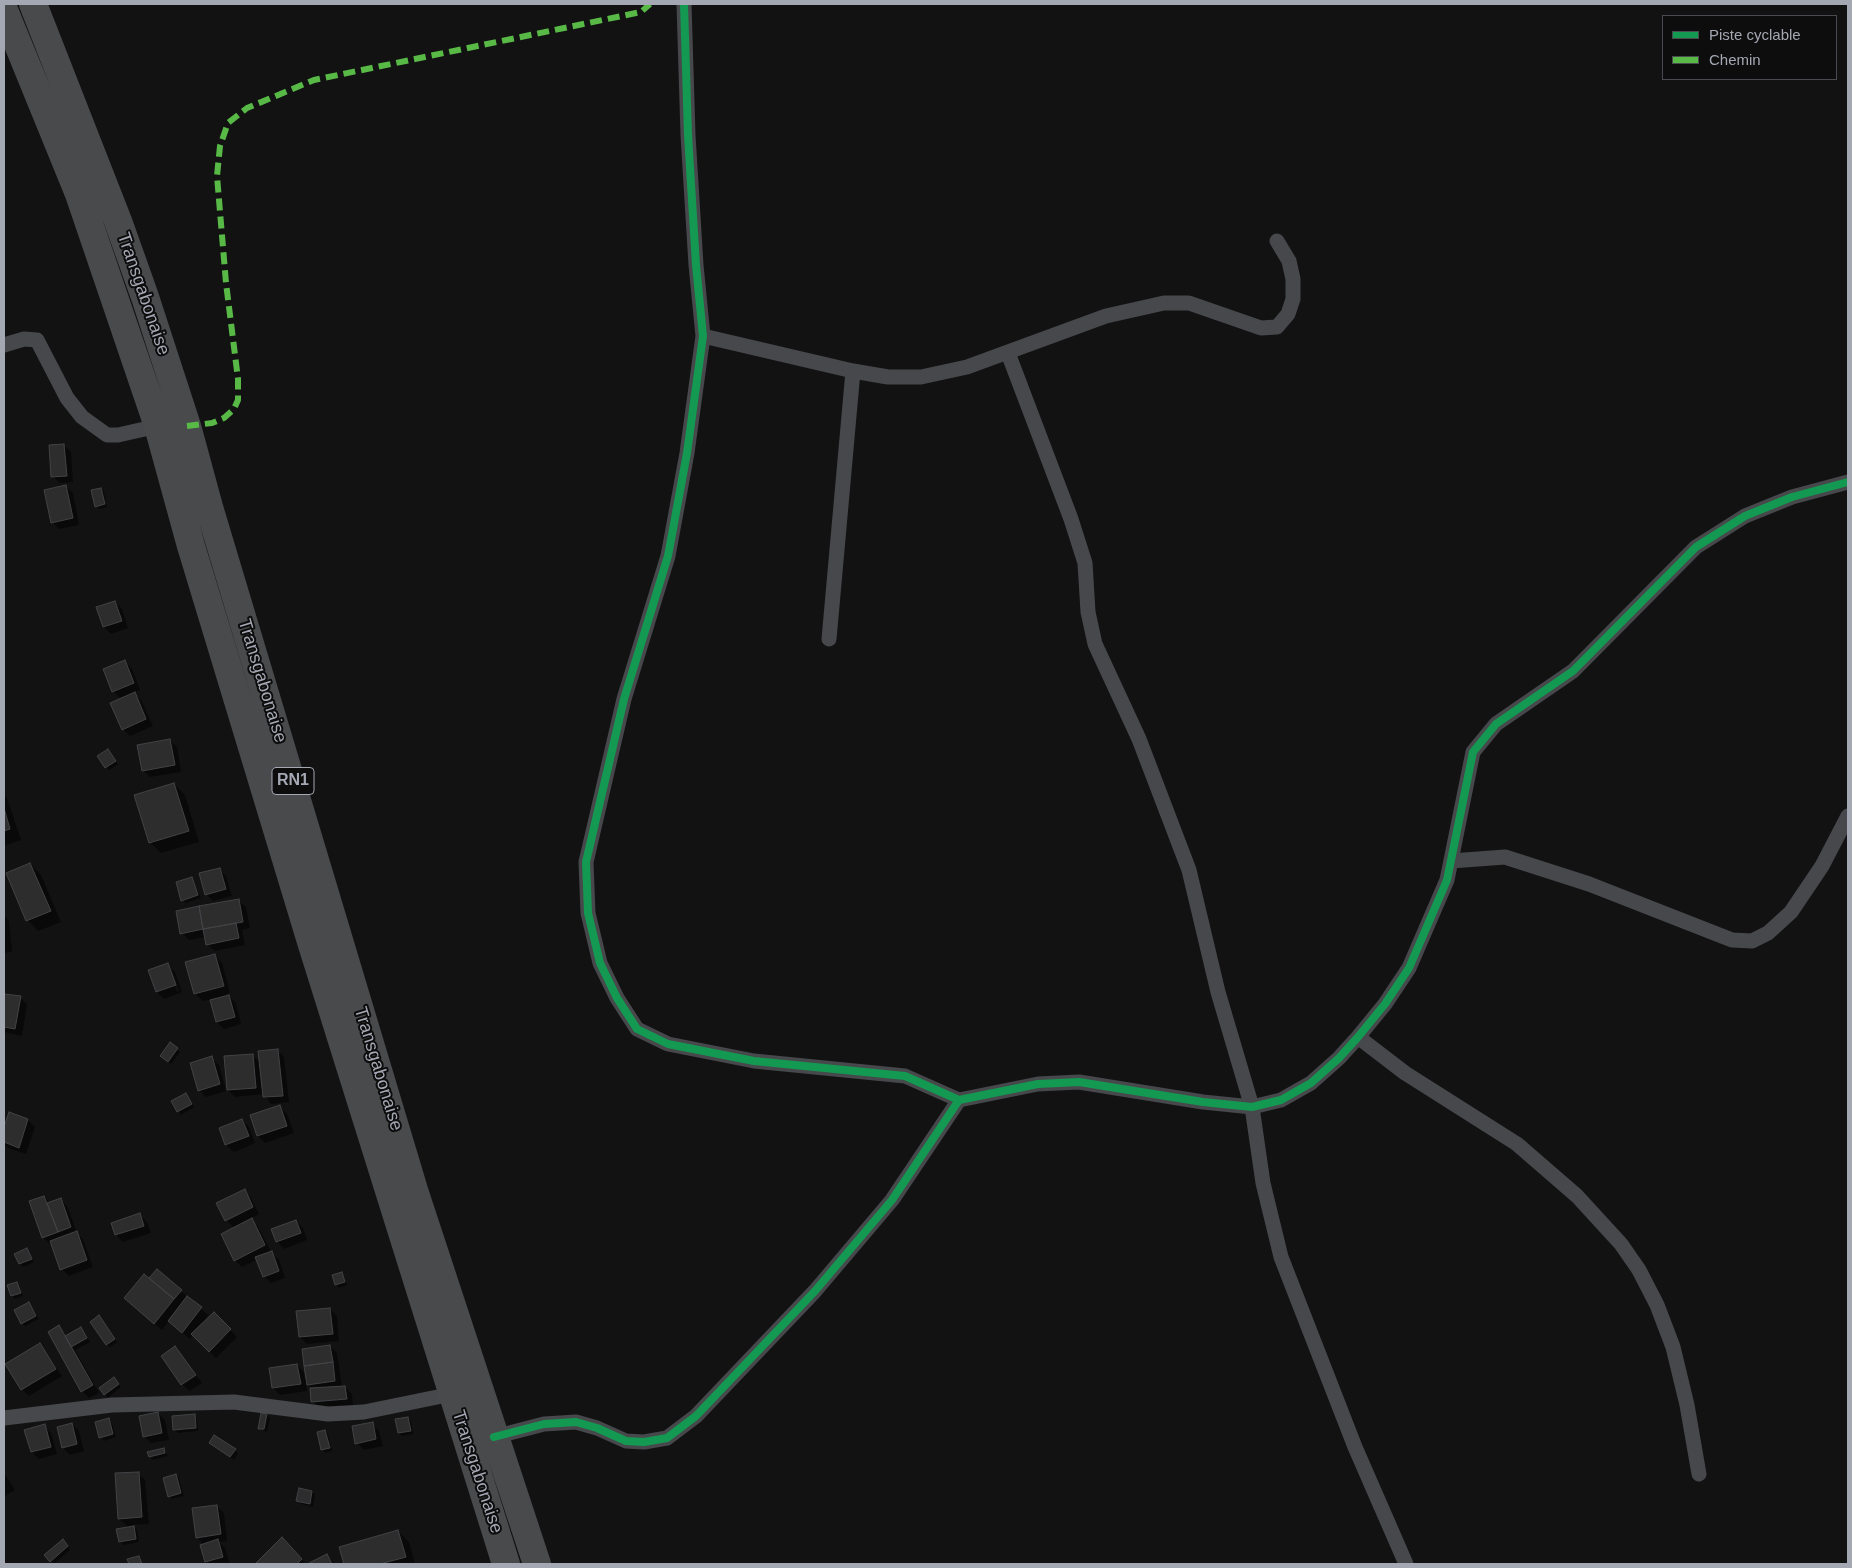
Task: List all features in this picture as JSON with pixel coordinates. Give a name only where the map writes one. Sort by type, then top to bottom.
[{"type":"highway","name":"Transgabonaise","points":[[33,4],[115,212],[187,426],[209,507],[414,1190],[537,1564]]},
{"type":"highway","name":"Transgabonaise","points":[[4,10],[79,194],[158,426],[282,845],[506,1564]]},
{"type":"street","points":[[684,4],[688,145],[703,336],[687,453],[668,556],[624,700],[586,862],[588,913],[600,963],[617,998],[637,1028],[668,1044],[754,1061],[905,1076],[960,1100],[1038,1084],[1079,1082],[1203,1102],[1252,1107],[1281,1100],[1311,1083],[1339,1058],[1385,1004],[1409,968],[1447,880],[1473,752],[1496,724],[1572,671],[1696,547],[1745,516],[1792,497],[1848,482]]},
{"type":"street","points":[[703,336],[853,371],[888,377],[920,377],[967,367],[1106,316],[1164,303],[1189,303],[1261,328],[1277,327],[1288,314],[1293,299],[1293,279],[1289,261],[1277,241]]},
{"type":"street","points":[[4,345],[24,339],[37,340],[67,398],[82,417],[107,435],[118,436],[158,426]]},
{"type":"street","points":[[1008,353],[1071,520],[1085,564],[1088,612],[1094,644],[1139,739],[1189,870],[1218,992],[1252,1107],[1263,1184],[1281,1257],[1310,1327],[1355,1447],[1406,1564]]},
{"type":"street","points":[[829,639],[853,371]]},
{"type":"street","points":[[1451,861],[1505,857],[1590,884],[1732,940],[1752,941],[1768,933],[1791,912],[1822,866],[1848,816]]},
{"type":"street","points":[[1358,1037],[1405,1073],[1517,1144],[1577,1196],[1621,1244],[1644,1278],[1657,1305],[1673,1347],[1687,1405],[1699,1474]]},
{"type":"street","points":[[494,1437],[544,1424],[576,1422],[598,1428],[626,1441],[644,1442],[667,1438],[696,1416],[815,1291],[892,1200],[960,1100]]},
{"type":"street","points":[[4,1418],[112,1405],[234,1402],[328,1414],[364,1412],[452,1394]]},
{"type":"building","points":[[64,444],[67,476],[51,477],[49,445]]},
{"type":"building","points":[[66,485],[73,518],[51,523],[44,490]]},
{"type":"building","points":[[101,488],[105,504],[95,507],[91,490]]},
{"type":"building","points":[[115,601],[122,621],[103,627],[96,607]]},
{"type":"building","points":[[125,660],[134,683],[112,692],[103,669]]},
{"type":"building","points":[[135,692],[146,719],[122,730],[110,703]]},
{"type":"building","points":[[170,739],[175,765],[142,771],[137,745]]},
{"type":"building","points":[[108,749],[116,761],[105,768],[97,756]]},
{"type":"building","points":[[174,783],[189,831],[149,843],[134,795]]},
{"type":"building","points":[[4,808],[10,829],[4,831]]},
{"type":"building","points":[[30,863],[51,911],[26,921],[6,873]]},
{"type":"building","points":[[220,868],[226,889],[205,895],[199,873]]},
{"type":"building","points":[[192,877],[198,895],[181,901],[176,882]]},
{"type":"building","points":[[239,899],[243,922],[203,929],[199,906]]},
{"type":"building","points":[[199,906],[203,929],[180,934],[176,911]]},
{"type":"building","points":[[236,923],[239,938],[206,945],[203,929]]},
{"type":"building","points":[[215,954],[224,986],[194,994],[185,962]]},
{"type":"building","points":[[168,963],[176,985],[156,992],[148,970]]},
{"type":"building","points":[[4,994],[21,996],[15,1029],[4,1027]]},
{"type":"building","points":[[229,995],[235,1017],[216,1022],[210,1000]]},
{"type":"building","points":[[170,1042],[178,1048],[168,1062],[160,1056]]},
{"type":"building","points":[[278,1049],[283,1096],[263,1097],[258,1051]]},
{"type":"building","points":[[253,1054],[256,1088],[227,1090],[224,1056]]},
{"type":"building","points":[[212,1056],[220,1084],[198,1091],[190,1063]]},
{"type":"building","points":[[186,1093],[192,1104],[177,1112],[171,1101]]},
{"type":"building","points":[[280,1105],[287,1126],[257,1136],[250,1115]]},
{"type":"building","points":[[9,1112],[28,1119],[19,1148],[4,1142],[4,1127]]},
{"type":"building","points":[[242,1119],[249,1136],[225,1145],[219,1128]]},
{"type":"building","points":[[245,1189],[253,1207],[225,1221],[216,1203]]},
{"type":"building","points":[[44,1196],[58,1232],[42,1238],[29,1201]]},
{"type":"building","points":[[61,1198],[71,1227],[58,1232],[47,1203]]},
{"type":"building","points":[[140,1213],[144,1226],[115,1235],[111,1223]]},
{"type":"building","points":[[252,1218],[265,1245],[234,1261],[221,1234]]},
{"type":"building","points":[[296,1220],[301,1233],[276,1242],[271,1229]]},
{"type":"building","points":[[77,1231],[87,1260],[60,1270],[50,1241]]},
{"type":"building","points":[[27,1248],[32,1259],[19,1264],[14,1254]]},
{"type":"building","points":[[272,1251],[279,1271],[263,1277],[255,1257]]},
{"type":"building","points":[[157,1269],[182,1290],[174,1299],[149,1278]]},
{"type":"building","points":[[342,1272],[345,1282],[335,1285],[332,1275]]},
{"type":"building","points":[[144,1274],[174,1299],[154,1324],[124,1298]]},
{"type":"building","points":[[17,1282],[21,1293],[11,1296],[7,1285]]},
{"type":"building","points":[[187,1296],[202,1307],[182,1333],[168,1321]]},
{"type":"building","points":[[29,1302],[36,1316],[21,1324],[14,1310]]},
{"type":"building","points":[[330,1308],[333,1334],[299,1337],[296,1311]]},
{"type":"building","points":[[214,1312],[231,1329],[209,1352],[191,1334]]},
{"type":"building","points":[[99,1315],[115,1339],[106,1345],[90,1322]]},
{"type":"building","points":[[59,1325],[93,1385],[81,1392],[48,1332]]},
{"type":"building","points":[[81,1327],[87,1338],[71,1347],[65,1336]]},
{"type":"building","points":[[40,1343],[56,1369],[21,1390],[5,1364]]},
{"type":"building","points":[[330,1345],[333,1362],[304,1366],[302,1349]]},
{"type":"building","points":[[175,1346],[196,1375],[181,1385],[161,1356]]},
{"type":"building","points":[[333,1362],[335,1381],[307,1385],[304,1366]]},
{"type":"building","points":[[297,1364],[301,1384],[272,1388],[269,1368]]},
{"type":"building","points":[[114,1377],[119,1384],[104,1395],[99,1388]]},
{"type":"building","points":[[345,1386],[347,1399],[311,1402],[310,1388]]},
{"type":"building","points":[[158,1412],[162,1433],[143,1437],[139,1416]]},
{"type":"building","points":[[261,1413],[267,1414],[264,1429],[258,1429]]},
{"type":"building","points":[[195,1414],[196,1428],[173,1430],[172,1416]]},
{"type":"building","points":[[408,1417],[411,1431],[398,1433],[395,1419]]},
{"type":"building","points":[[109,1418],[113,1434],[99,1438],[95,1422]]},
{"type":"building","points":[[373,1422],[376,1439],[355,1444],[352,1426]]},
{"type":"building","points":[[72,1423],[77,1444],[62,1448],[57,1427]]},
{"type":"building","points":[[45,1424],[51,1447],[31,1452],[24,1430]]},
{"type":"building","points":[[325,1430],[330,1448],[321,1450],[317,1432]]},
{"type":"building","points":[[214,1435],[236,1449],[230,1457],[209,1443]]},
{"type":"building","points":[[164,1448],[165,1453],[149,1457],[147,1452]]},
{"type":"building","points":[[139,1472],[142,1517],[118,1519],[115,1473]]},
{"type":"building","points":[[176,1474],[181,1493],[168,1497],[163,1478]]},
{"type":"building","points":[[299,1488],[312,1491],[310,1504],[296,1501]]},
{"type":"building","points":[[217,1505],[221,1534],[196,1538],[192,1508]]},
{"type":"building","points":[[134,1526],[136,1539],[119,1542],[116,1529]]},
{"type":"building","points":[[398,1530],[406,1557],[380,1564],[344,1564],[339,1547]]},
{"type":"building","points":[[282,1537],[302,1559],[297,1564],[255,1564]]},
{"type":"building","points":[[63,1539],[68,1546],[50,1562],[44,1555]]},
{"type":"building","points":[[218,1539],[223,1557],[205,1562],[200,1545]]},
{"type":"building","points":[[327,1554],[332,1564],[309,1563]]},
{"type":"building","points":[[139,1556],[142,1564],[129,1564],[127,1559]]},
{"type":"marked path","points":[[187,426],[212,423],[224,418],[234,409],[238,400],[238,379],[226,283],[217,176],[220,146],[228,123],[247,108],[314,80],[641,12],[650,4]]},
{"type":"cycle path","points":[[684,4],[688,135],[696,265],[703,336],[687,453],[668,556],[624,699],[586,862],[588,913],[600,963],[617,998],[637,1029],[668,1044],[754,1061],[905,1076],[959,1100]]},
{"type":"cycle path","points":[[494,1437],[544,1424],[576,1422],[597,1428],[626,1441],[644,1442],[667,1438],[696,1416],[815,1291],[892,1200],[959,1100],[1038,1084],[1079,1082],[1203,1102],[1252,1107],[1281,1100],[1311,1083],[1339,1058],[1358,1037],[1385,1004],[1409,968],[1447,880],[1473,752],[1496,724],[1573,671],[1696,547],[1745,516],[1792,497],[1848,482]]}]
